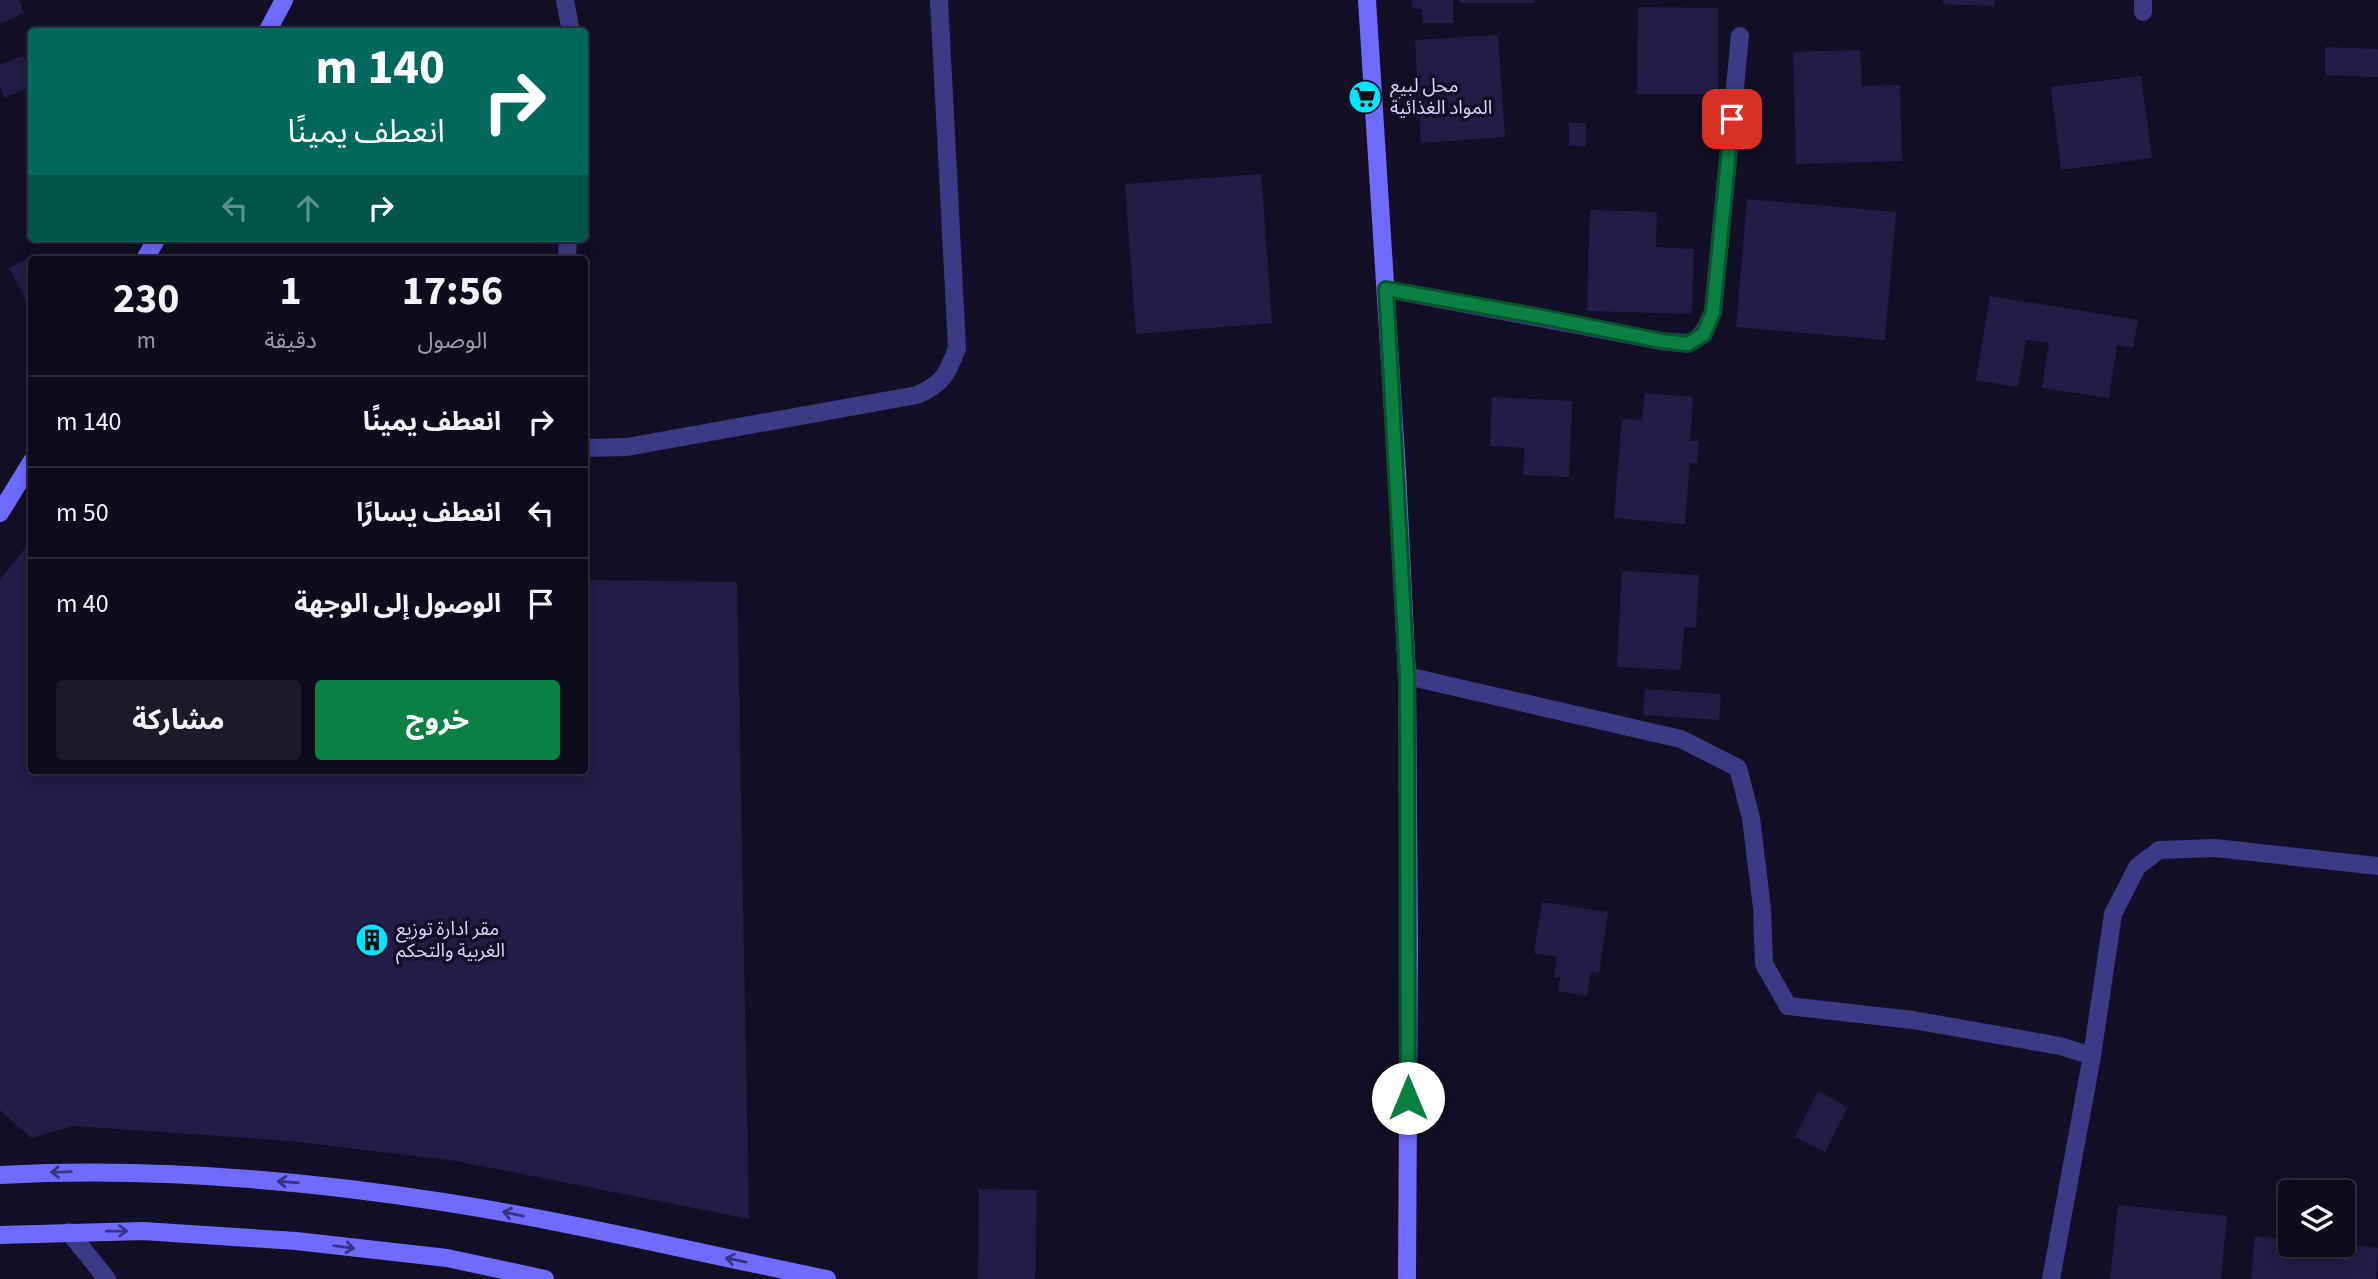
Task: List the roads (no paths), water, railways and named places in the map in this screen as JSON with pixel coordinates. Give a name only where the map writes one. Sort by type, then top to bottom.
[{"type":"main road","points":[[269,28],[284,0]]},
{"type":"main road","points":[[1367,0],[1407,676],[1408,1279]]},
{"type":"main road","points":[[0,513],[28,468]]},
{"type":"main road","points":[[0,1175],[148,1172],[299,1182],[500,1211],[827,1279]]},
{"type":"main road","points":[[0,1235],[143,1231],[296,1241],[446,1258],[545,1279]]},
{"type":"street","points":[[565,0],[570,28]]},
{"type":"street","points":[[588,448],[627,447],[917,395],[933,388],[942,379],[957,348],[939,0]]},
{"type":"street","points":[[1386,289],[1661,341],[1688,344],[1704,334],[1713,312],[1740,36]]},
{"type":"street","points":[[1407,676],[1681,739],[1738,768],[1751,818],[1762,908],[1764,964],[1788,1006],[1913,1020],[2060,1046],[2092,1056]]},
{"type":"street","points":[[2051,1279],[2092,1056],[2113,914],[2137,867],[2159,850],[2215,848],[2378,866]]},
{"type":"street","points":[[69,1231],[107,1279]]},
{"type":"place","name":"محل لبيع المواد الغذائية","points":[[1365,97]]},
{"type":"place","name":"مقر ادارة توزيع الغربية والتحكم","points":[[372,940]]}]
